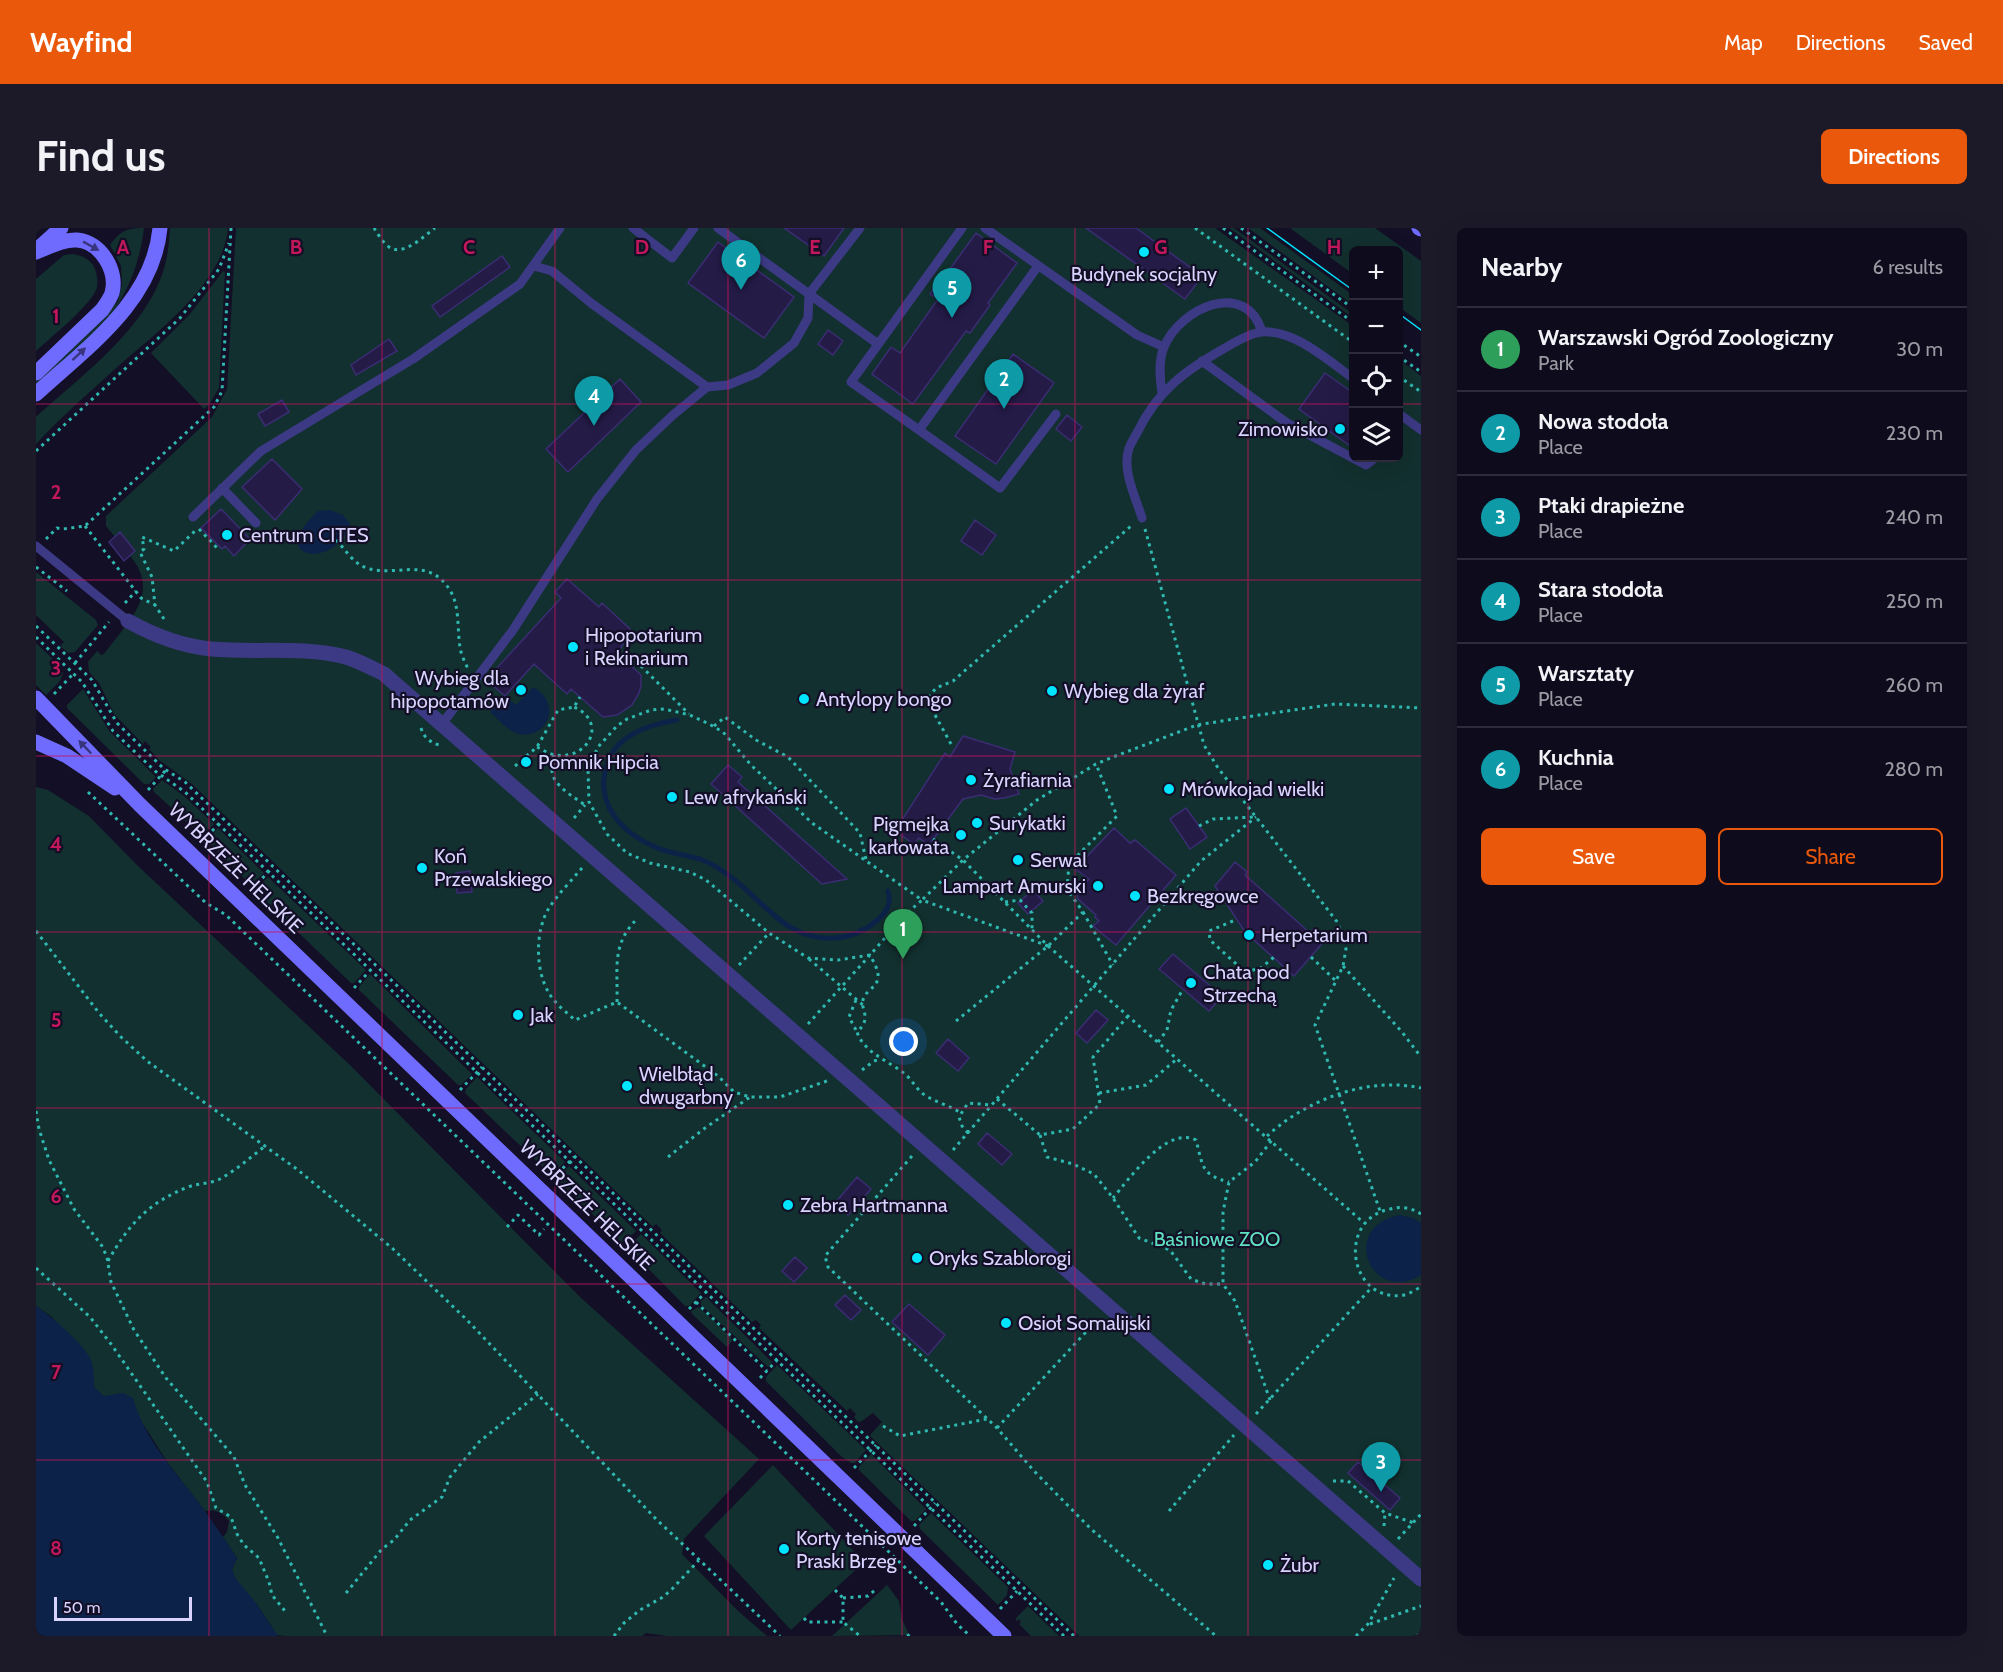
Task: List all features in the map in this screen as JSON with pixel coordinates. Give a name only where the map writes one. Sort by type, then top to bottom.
[{"type":"main road","points":[[36,251],[61,228]]},
{"type":"main road","points":[[36,394],[111,325],[136,295],[153,264],[160,228]]},
{"type":"main road","points":[[36,251],[65,241],[75,240],[89,243],[105,256],[113,287],[110,298],[102,310],[36,373]]},
{"type":"main road","name":"WYBRZEŻE HELSKIE","points":[[43,698],[140,805],[1004,1636]]},
{"type":"main road","name":"WYBRZEŻE HELSKIE","points":[[36,742],[67,756],[140,805]]},
{"type":"street","points":[[123,617],[165,639],[188,645],[213,649],[312,652],[347,658],[384,674],[1421,1579]]},
{"type":"lane","points":[[193,517],[261,451],[413,359],[520,284],[560,228]]},
{"type":"lane","points":[[633,228],[672,258],[694,228]]},
{"type":"lane","points":[[718,228],[878,344]]},
{"type":"lane","points":[[442,724],[513,630],[603,491],[636,450],[707,387],[728,385],[757,374],[794,343],[808,318],[809,294],[860,228]]},
{"type":"lane","points":[[962,228],[851,382],[1000,488],[1056,414]]},
{"type":"lane","points":[[985,228],[1137,334],[1164,347]]},
{"type":"lane","points":[[534,266],[552,271],[591,303],[707,387]]},
{"type":"lane","points":[[919,430],[1038,266]]},
{"type":"lane","points":[[1162,393],[1160,371],[1164,347],[1179,324],[1191,314],[1205,306],[1222,303],[1239,305],[1250,310],[1258,320],[1262,332]]},
{"type":"lane","points":[[1142,518],[1127,473],[1128,452],[1140,426],[1162,393],[1177,378],[1237,341],[1262,332],[1292,337],[1316,351],[1349,377]]},
{"type":"lane","points":[[1202,361],[1287,423],[1349,456]]},
{"type":"lane","points":[[1403,419],[1421,430]]},
{"type":"lane","points":[[222,488],[256,522]]},
{"type":"lane","points":[[36,547],[123,617]]},
{"type":"path","points":[[36,547],[57,528],[63,530],[85,526],[214,407],[222,391],[231,228]]},
{"type":"path","points":[[374,228],[388,246],[395,250],[411,246],[435,228]]},
{"type":"path","points":[[1195,228],[1349,340]]},
{"type":"path","points":[[1223,228],[1349,320]]},
{"type":"path","points":[[1241,228],[1349,306]]},
{"type":"path","points":[[36,451],[180,318],[219,269],[230,239]]},
{"type":"path","points":[[1403,344],[1421,357]]},
{"type":"path","points":[[1403,359],[1421,372]]},
{"type":"path","points":[[1403,379],[1421,392]]},
{"type":"path","points":[[951,744],[929,704],[928,698],[936,688],[953,681],[1122,532],[1142,518],[1204,745],[1218,768],[1338,923],[1346,950],[1343,966],[1315,1025],[1380,1211]]},
{"type":"path","points":[[85,526],[141,598],[155,605],[152,577],[140,552],[144,549],[142,537],[174,551],[193,532]]},
{"type":"path","points":[[198,528],[218,548]]},
{"type":"path","points":[[336,540],[362,566],[380,571],[421,569],[436,576],[452,592],[457,610],[460,650],[475,681]]},
{"type":"path","points":[[75,663],[123,617],[136,591]]},
{"type":"path","points":[[36,626],[92,680],[117,723],[166,770],[185,782],[1074,1636]]},
{"type":"path","points":[[36,637],[89,691],[113,731],[161,775],[185,792],[1064,1636]]},
{"type":"path","points":[[625,650],[690,715]]},
{"type":"path","points":[[43,698],[73,674]]},
{"type":"path","points":[[574,707],[580,697]]},
{"type":"path","points":[[799,1035],[906,914],[963,860],[1037,800],[1096,764],[1197,725],[1335,704],[1421,708]]},
{"type":"path","points":[[504,778],[537,747],[558,710],[574,707],[582,710],[590,719],[592,730],[590,742],[577,753],[554,755],[537,747]]},
{"type":"path","points":[[563,829],[587,804],[588,769],[597,746],[617,726],[627,719],[651,710],[664,709],[690,715],[723,732],[751,765],[812,823],[922,900],[1048,946]]},
{"type":"path","points":[[713,726],[725,717],[756,740],[788,757],[860,833],[867,862]]},
{"type":"path","points":[[419,720],[423,734],[430,742],[448,746]]},
{"type":"path","points":[[554,755],[551,772],[556,781],[566,791],[587,804],[607,834],[627,853],[650,863],[690,872],[706,880],[769,933],[808,958],[863,1005]]},
{"type":"path","points":[[1096,764],[1117,816],[1069,864],[1067,889],[1113,965]]},
{"type":"path","points":[[147,790],[166,770]]},
{"type":"path","points":[[85,789],[206,903],[226,915],[934,1596],[970,1636]]},
{"type":"path","points":[[1199,826],[1213,819],[1256,817]]},
{"type":"path","points":[[925,1145],[954,1150],[1202,861],[1256,817]]},
{"type":"path","points":[[202,842],[223,819]]},
{"type":"path","points":[[933,839],[963,860],[1048,946],[1364,1223]]},
{"type":"path","points":[[593,855],[548,909],[537,945],[548,993],[575,1020],[617,1002]]},
{"type":"path","points":[[252,890],[274,867]]},
{"type":"path","points":[[1005,902],[1020,900],[1032,913],[1032,929]]},
{"type":"path","points":[[617,1002],[616,963],[619,948],[633,923],[649,904]]},
{"type":"path","points":[[956,1020],[1048,946],[1083,912]]},
{"type":"path","points":[[1233,921],[1209,931],[1208,935],[1210,940],[1245,972],[1261,968],[1274,957]]},
{"type":"path","points":[[36,931],[121,1037],[147,1061],[298,1170],[392,1248],[467,1320],[656,1519],[780,1636]]},
{"type":"path","points":[[730,974],[769,933]]},
{"type":"path","points":[[808,958],[838,960],[870,955]]},
{"type":"path","points":[[857,1032],[864,1025],[866,1012],[863,1005],[864,996],[878,982],[878,969],[870,955]]},
{"type":"path","points":[[1311,957],[1336,981]]},
{"type":"path","points":[[354,988],[375,964]]},
{"type":"path","points":[[1343,966],[1402,1032],[1421,1057]]},
{"type":"path","points":[[1158,1042],[1167,1030],[1171,1010],[1183,989]]},
{"type":"path","points":[[856,1000],[849,1017],[860,1040],[907,1075],[926,1096],[962,1113]]},
{"type":"path","points":[[617,1002],[718,1076],[734,1092],[750,1096],[780,1097],[827,1081],[838,1070]]},
{"type":"path","points":[[1040,1135],[1073,1129],[1100,1104],[1093,1057],[1128,1016]]},
{"type":"path","points":[[862,1070],[874,1061],[883,1059]]},
{"type":"path","points":[[1099,1093],[1146,1085],[1178,1059]]},
{"type":"path","points":[[460,1090],[482,1067]]},
{"type":"path","points":[[819,1074],[835,1088]]},
{"type":"path","points":[[1266,1136],[1283,1120],[1339,1094],[1380,1085],[1421,1088]]},
{"type":"path","points":[[668,1157],[750,1096]]},
{"type":"path","points":[[997,1099],[1040,1135],[1047,1157],[1072,1164],[1094,1174],[1139,1238],[1170,1251],[1191,1279],[1205,1284],[1223,1284]]},
{"type":"path","points":[[968,1133],[959,1117],[968,1103],[993,1105]]},
{"type":"path","points":[[36,1111],[49,1160],[74,1209],[102,1246],[115,1293],[134,1330],[166,1378],[234,1457],[245,1485],[278,1538],[327,1636]]},
{"type":"path","points":[[36,1133],[39,1129]]},
{"type":"path","points":[[1113,1198],[1147,1158],[1161,1147],[1188,1138],[1196,1140],[1207,1173],[1214,1178],[1230,1182]]},
{"type":"path","points":[[1270,1400],[1235,1300],[1223,1284],[1223,1212],[1230,1182],[1255,1162],[1272,1140]]},
{"type":"path","points":[[108,1262],[123,1235],[157,1203],[189,1186],[218,1179],[266,1146]]},
{"type":"path","points":[[921,1160],[914,1154],[825,1256],[825,1263],[997,1428],[1034,1471],[1091,1529],[1216,1636]]},
{"type":"path","points":[[552,1179],[575,1156]]},
{"type":"path","points":[[1421,1214],[1416,1210],[1399,1207],[1380,1211],[1364,1223],[1354,1248],[1358,1271],[1372,1287],[1389,1295],[1406,1295],[1421,1287]]},
{"type":"path","points":[[507,1227],[518,1215],[539,1235],[544,1229]]},
{"type":"path","points":[[36,1263],[40,1272]]},
{"type":"path","points":[[36,1268],[90,1317],[135,1377],[147,1398],[207,1482],[216,1508],[231,1517],[244,1545],[259,1558],[272,1595],[285,1611]]},
{"type":"path","points":[[688,1311],[711,1287]]},
{"type":"path","points":[[1169,1511],[1233,1436],[1270,1400],[1372,1287]]},
{"type":"path","points":[[696,1302],[767,1371]]},
{"type":"path","points":[[997,1428],[1109,1307]]},
{"type":"path","points":[[759,1379],[782,1355]]},
{"type":"path","points":[[346,1593],[410,1520],[442,1497],[450,1478],[479,1442],[538,1394]]},
{"type":"path","points":[[883,1426],[900,1436],[987,1419]]},
{"type":"path","points":[[1233,1436],[1241,1443]]},
{"type":"path","points":[[854,1468],[876,1445]]},
{"type":"path","points":[[1331,1481],[1348,1481],[1384,1513],[1413,1523]]},
{"type":"path","points":[[914,1526],[936,1503]]},
{"type":"path","points":[[1384,1513],[1384,1527]]},
{"type":"path","points":[[1388,1551],[1421,1514]]},
{"type":"path","points":[[614,1636],[624,1623],[640,1610],[663,1597],[699,1560]]},
{"type":"path","points":[[1356,1636],[1368,1624],[1402,1563]]},
{"type":"path","points":[[1394,1577],[1403,1584]]},
{"type":"path","points":[[835,1590],[843,1598],[843,1622]]},
{"type":"path","points":[[843,1598],[868,1596],[875,1590]]},
{"type":"path","points":[[998,1611],[1017,1591]]},
{"type":"path","points":[[1368,1624],[1421,1606]]},
{"type":"path","points":[[804,1618],[807,1622],[843,1622],[860,1636]]},
{"type":"path","points":[[1361,1632],[1365,1636]]},
{"type":"path","points":[[907,1636],[912,1633]]},
{"type":"path","points":[[1417,1636],[1421,1633]]},
{"type":"green space","points":[[144,228],[140,252],[132,275],[116,308],[109,318],[36,388],[36,381],[101,321],[118,301],[122,284],[121,266],[110,245],[124,231]]},
{"type":"green space","points":[[170,228],[228,228],[224,248],[215,267],[203,285],[171,320],[78,402],[36,444],[36,417],[115,345],[148,303],[160,280],[167,256]]},
{"type":"green space","name":"Baśniowe ZOO","points":[[236,228],[1215,228],[1349,323],[1349,462],[1403,462],[1403,362],[1421,376],[1421,1636],[1079,1636],[871,1437],[870,1435],[882,1422],[873,1413],[858,1422],[854,1417],[856,1414],[850,1408],[847,1411],[759,1328],[761,1325],[756,1320],[752,1322],[660,1233],[662,1230],[656,1224],[653,1227],[192,784],[159,760],[149,749],[151,747],[145,741],[143,744],[114,714],[99,683],[89,672],[88,662],[97,651],[101,655],[104,654],[131,618],[142,595],[143,582],[139,569],[130,556],[124,561],[109,542],[115,537],[106,526],[106,516],[212,417],[227,389]]},
{"type":"green space","points":[[1229,228],[1234,228],[1349,311],[1349,315]]},
{"type":"green space","points":[[1248,228],[1260,228],[1349,292],[1349,302]]},
{"type":"green space","points":[[1290,228],[1375,228],[1400,246],[1349,246],[1349,271]]},
{"type":"green space","points":[[1403,248],[1421,261],[1421,323],[1403,310]]},
{"type":"green space","points":[[73,254],[89,260],[95,269],[97,287],[80,311],[36,351],[36,279],[64,255]]},
{"type":"green space","points":[[223,271],[225,272],[219,388],[204,409],[151,353],[190,314]]},
{"type":"green space","points":[[36,572],[96,620],[98,625],[75,652],[68,653],[60,646],[64,642],[36,615]]},
{"type":"green space","points":[[36,643],[58,664],[63,673],[60,681],[46,695],[36,685]]},
{"type":"green space","points":[[83,689],[110,732],[156,777],[149,784],[144,784],[67,708],[67,705]]},
{"type":"green space","points":[[162,780],[184,796],[214,824],[204,835],[200,834],[154,792],[153,789]]},
{"type":"green space","points":[[36,787],[48,790],[89,816],[137,865],[351,1066],[579,1296],[759,1459],[684,1539],[682,1554],[737,1610],[767,1636],[667,1636],[646,1633],[642,1636],[286,1636],[277,1635],[256,1603],[241,1601],[232,1570],[237,1558],[223,1537],[227,1532],[229,1521],[218,1512],[205,1511],[168,1463],[138,1416],[118,1426],[52,1317],[36,1306]]},
{"type":"green space","points":[[218,828],[264,873],[251,885],[208,842]]},
{"type":"green space","points":[[268,877],[366,970],[354,983],[351,983],[257,893],[257,888]]},
{"type":"green space","points":[[370,974],[472,1074],[461,1085],[458,1085],[359,990]]},
{"type":"green space","points":[[477,1077],[565,1162],[553,1174],[550,1174],[465,1093]]},
{"type":"green space","points":[[569,1166],[636,1231],[625,1242],[621,1242],[558,1181]]},
{"type":"green space","points":[[641,1234],[701,1293],[689,1306],[685,1306],[629,1249],[629,1246]]},
{"type":"green space","points":[[706,1297],[772,1362],[768,1367],[701,1305],[701,1301]]},
{"type":"green space","points":[[699,1307],[731,1337],[732,1341],[727,1347],[692,1314],[691,1311]]},
{"type":"green space","points":[[777,1365],[866,1450],[855,1463],[842,1457],[766,1381],[766,1377]]},
{"type":"green space","points":[[871,1454],[926,1509],[915,1521],[911,1521],[859,1470]]},
{"type":"green space","name":"Korty tenisowe Praski Brzeg","points":[[773,1465],[864,1562],[791,1630],[704,1536]]},
{"type":"green space","points":[[931,1513],[1008,1587],[1007,1595],[998,1605],[920,1529],[919,1525]]},
{"type":"green space","points":[[887,1585],[899,1601],[902,1619],[909,1635],[832,1636]]},
{"type":"green space","points":[[1028,1606],[1059,1636],[1031,1636],[1019,1624],[1021,1622],[1018,1619],[1016,1622],[1016,1618]]},
{"type":"water","points":[[330,510],[343,515],[350,524],[343,538],[332,548],[320,553],[308,554],[301,549],[298,541],[303,528],[318,511]]},
{"type":"water","points":[[533,687],[543,695],[549,714],[546,722],[532,734],[522,735],[512,731],[490,712],[505,696],[516,705]]},
{"type":"water","points":[[1400,1215],[1413,1218],[1421,1223],[1421,1275],[1403,1282],[1388,1280],[1376,1273],[1368,1261],[1366,1247],[1370,1233],[1381,1222]]},
{"type":"water","points":[[36,1306],[59,1324],[84,1349],[92,1363],[94,1387],[104,1396],[123,1393],[133,1398],[138,1414],[154,1444],[237,1558],[232,1570],[236,1579],[256,1603],[278,1636],[36,1636]]},
{"type":"building","points":[[784,228],[844,228],[824,256]]},
{"type":"building","name":"Budynek socjalny","points":[[1086,228],[1136,228],[1202,276],[1185,299]]},
{"type":"building","points":[[976,233],[1017,263],[970,333],[966,331],[913,404],[872,374],[891,347],[900,353],[938,299],[930,294]]},
{"type":"building","points":[[718,242],[794,297],[764,338],[688,283]]},
{"type":"building","points":[[502,256],[510,267],[440,317],[432,306]]},
{"type":"building","points":[[828,330],[843,341],[833,355],[818,344]]},
{"type":"building","points":[[389,339],[397,351],[356,375],[351,365]]},
{"type":"building","points":[[1013,354],[1054,383],[996,464],[955,436]]},
{"type":"building","name":"Zimowisko","points":[[1325,373],[1349,390],[1349,445],[1299,409]]},
{"type":"building","points":[[620,379],[641,402],[568,472],[546,449]]},
{"type":"building","points":[[282,400],[289,412],[265,426],[258,414]]},
{"type":"building","points":[[1067,415],[1082,427],[1071,441],[1056,429]]},
{"type":"building","points":[[272,459],[302,489],[275,520],[242,487]]},
{"type":"building","name":"Centrum CITES","points":[[221,509],[250,539],[234,556],[225,546],[222,549],[201,528]]},
{"type":"building","points":[[975,520],[996,535],[982,555],[961,541]]},
{"type":"building","points":[[120,532],[135,551],[124,561],[109,542]]},
{"type":"building","name":"Hipopotarium i Rekinarium","points":[[567,579],[599,607],[602,603],[630,629],[618,654],[641,675],[641,686],[632,705],[617,715],[603,717],[571,689],[567,694],[534,664],[505,696],[486,680],[561,598],[555,592]]},
{"type":"building","name":"Żyrafiarnia","points":[[963,736],[1015,752],[1010,769],[1019,794],[995,799],[981,795],[963,799],[929,845],[919,838],[914,844],[895,831],[945,753],[950,757]]},
{"type":"building","points":[[728,765],[742,777],[738,782],[847,879],[822,884],[711,784]]},
{"type":"building","points":[[1186,808],[1207,837],[1190,849],[1170,819]]},
{"type":"building","points":[[1114,828],[1130,843],[1135,840],[1176,875],[1116,945],[1093,926],[1099,921],[1096,915],[1078,899],[1077,892],[1089,879],[1075,869]]},
{"type":"building","points":[[1235,862],[1247,872],[1245,875],[1310,933],[1313,929],[1325,940],[1294,976],[1245,932],[1215,886]]},
{"type":"building","points":[[470,871],[472,892],[457,893],[456,873]]},
{"type":"building","points":[[1033,890],[1043,901],[1028,914],[1018,903]]},
{"type":"building","name":"Chata pod Strzechą","points":[[1173,954],[1222,996],[1209,1011],[1159,969]]},
{"type":"building","points":[[1096,1010],[1108,1020],[1087,1043],[1076,1033]]},
{"type":"building","points":[[948,1039],[969,1058],[958,1071],[936,1053]]},
{"type":"building","points":[[987,1133],[1012,1154],[1002,1165],[978,1144]]},
{"type":"building","points":[[857,1177],[871,1189],[848,1215],[835,1203]]},
{"type":"building","points":[[795,1257],[807,1268],[794,1282],[782,1271]]},
{"type":"building","points":[[845,1295],[861,1310],[851,1320],[835,1305]]},
{"type":"building","points":[[909,1304],[945,1335],[928,1355],[892,1322]]},
{"type":"building","points":[[1358,1462],[1400,1498],[1390,1510],[1348,1473]]},
{"type":"waterway","points":[[677,720],[647,727],[629,736],[614,750],[609,759],[604,775],[607,803],[622,826],[633,835],[660,849],[700,859],[721,870],[787,925],[816,937],[834,938],[866,929],[885,912],[889,900],[888,891]]},
{"type":"tram line","points":[[1267,228],[1349,287]]},
{"type":"tram line","points":[[1403,317],[1421,330]]},
{"type":"place","name":"Budynek socjalny","points":[[1144,252]]},
{"type":"place","name":"Kuchnia","points":[[741,290]]},
{"type":"place","name":"Warsztaty","points":[[952,318]]},
{"type":"place","name":"Nowa stodoła","points":[[1004,409]]},
{"type":"place","name":"Stara stodoła","points":[[594,426]]},
{"type":"place","name":"Zimowisko","points":[[1340,429]]},
{"type":"place","name":"Centrum CITES","points":[[227,535]]},
{"type":"place","name":"Hipopotarium i Rekinarium","points":[[573,647]]},
{"type":"place","name":"Wybieg dla hipopotamów","points":[[521,690]]},
{"type":"place","name":"Wybieg dla żyraf","points":[[1052,691]]},
{"type":"place","name":"Antylopy bongo","points":[[804,699]]},
{"type":"place","name":"Pomnik Hipcia","points":[[526,762]]},
{"type":"place","name":"Żyrafiarnia","points":[[971,780]]},
{"type":"place","name":"Mrówkojad wielki","points":[[1169,789]]},
{"type":"place","name":"Lew afrykański","points":[[672,797]]},
{"type":"place","name":"Surykatki","points":[[977,823]]},
{"type":"place","name":"Pigmejka karłowata","points":[[961,835]]},
{"type":"place","name":"Serwal","points":[[1018,860]]},
{"type":"place","name":"Koń Przewalskiego","points":[[422,868]]},
{"type":"place","name":"Lampart Amurski","points":[[1098,886]]},
{"type":"place","name":"Bezkręgowce","points":[[1135,896]]},
{"type":"place","name":"Herpetarium","points":[[1249,935]]},
{"type":"place","name":"Warszawski Ogród Zoologiczny","points":[[903,959]]},
{"type":"place","name":"Chata pod Strzechą","points":[[1191,983]]},
{"type":"place","name":"Jak","points":[[518,1015]]},
{"type":"place","name":"Wielbłąd dwugarbny","points":[[627,1086]]},
{"type":"place","name":"Zebra Hartmanna","points":[[788,1205]]},
{"type":"place","name":"Oryks Szablorogi","points":[[917,1258]]},
{"type":"place","name":"Osioł Somalijski","points":[[1006,1323]]},
{"type":"place","name":"Ptaki drapieżne","points":[[1381,1492]]},
{"type":"place","name":"Korty tenisowe Praski Brzeg","points":[[784,1549]]},
{"type":"place","name":"Żubr","points":[[1268,1565]]}]
